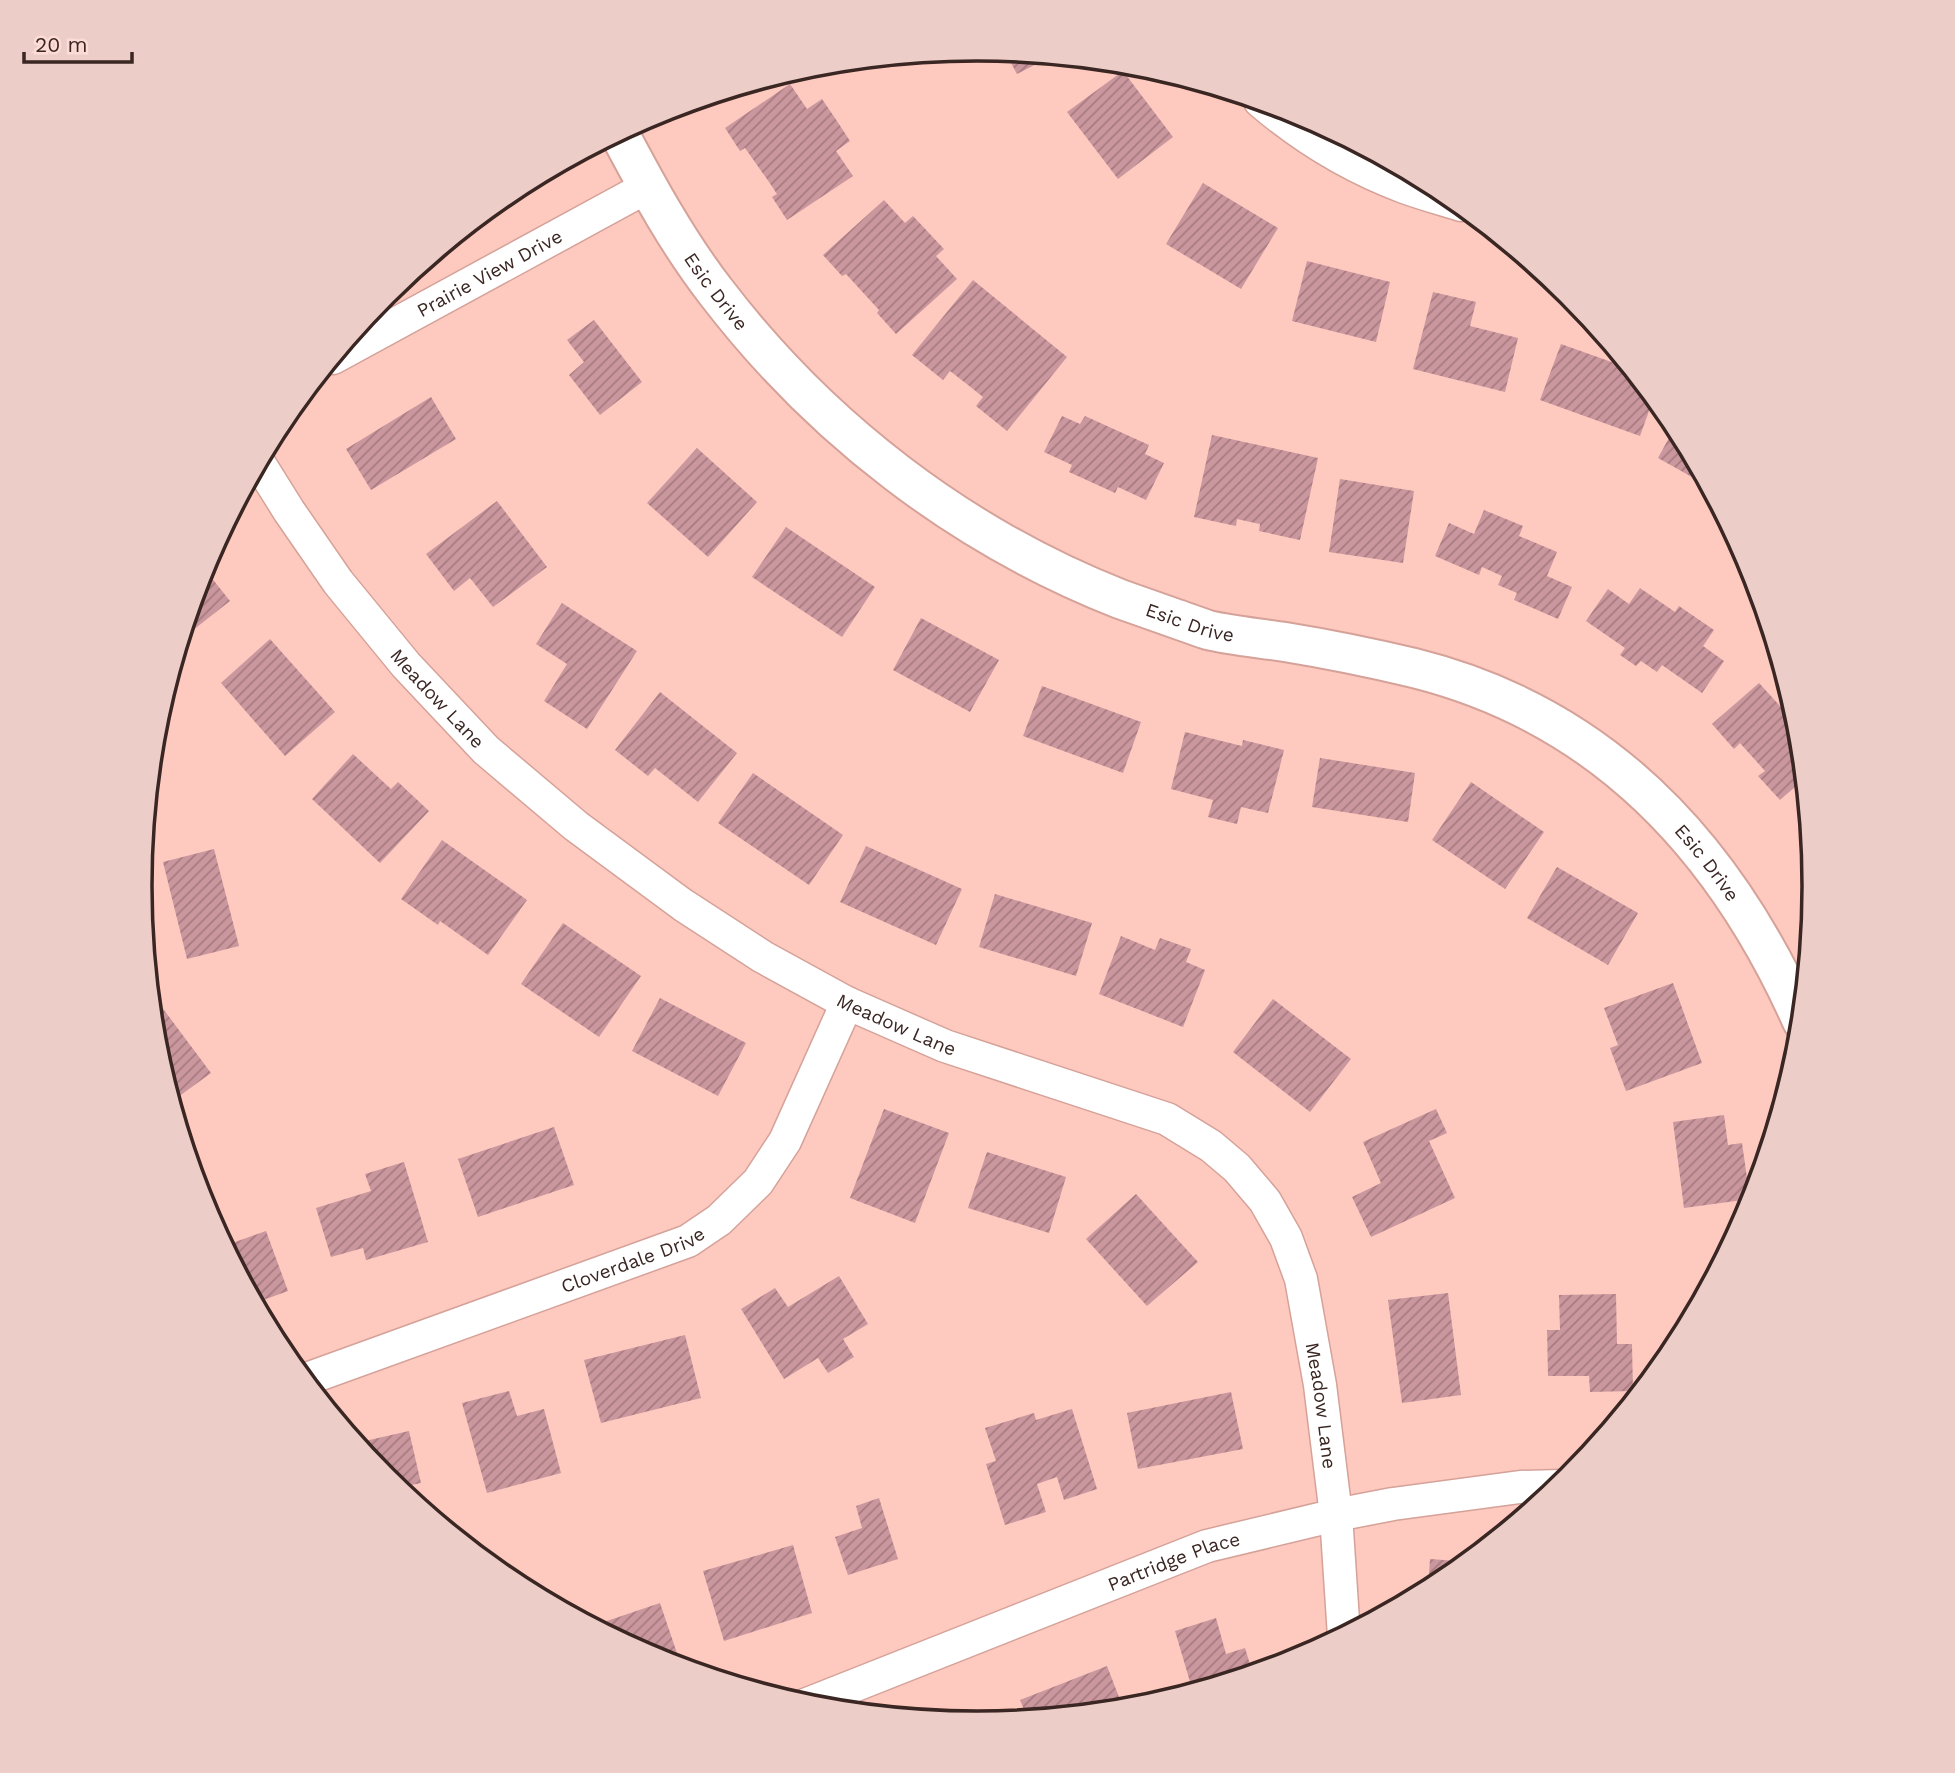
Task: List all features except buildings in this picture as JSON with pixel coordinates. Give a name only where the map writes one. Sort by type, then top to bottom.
[{"type":"street","points":[[1283,120],[1347,162],[1426,194]]},
{"type":"street","name":"Esic Drive","points":[[623,141],[663,214],[715,291],[775,363],[841,429],[888,467],[954,513],[1034,560],[1120,599],[1208,630],[1308,646],[1414,668],[1462,682],[1521,706],[1577,738],[1629,777],[1676,821],[1717,871],[1769,953],[1794,1005]]},
{"type":"street","name":"Prairie View Drive","points":[[353,347],[647,187]]},
{"type":"street","name":"Meadow Lane","points":[[264,472],[338,582],[406,665],[486,750],[576,826],[683,905],[763,957],[847,1003],[945,1045],[1167,1119],[1211,1146],[1237,1168],[1265,1201],[1286,1238],[1301,1279],[1320,1385],[1336,1515],[1343,1626]]},
{"type":"street","name":"Cloverdale Drive","points":[[314,1376],[688,1241],[719,1220],[758,1182],[785,1141],[847,1003]]},
{"type":"street","name":"Partridge Place","points":[[825,1697],[1207,1546],[1393,1504],[1520,1487],[1544,1486]]}]
